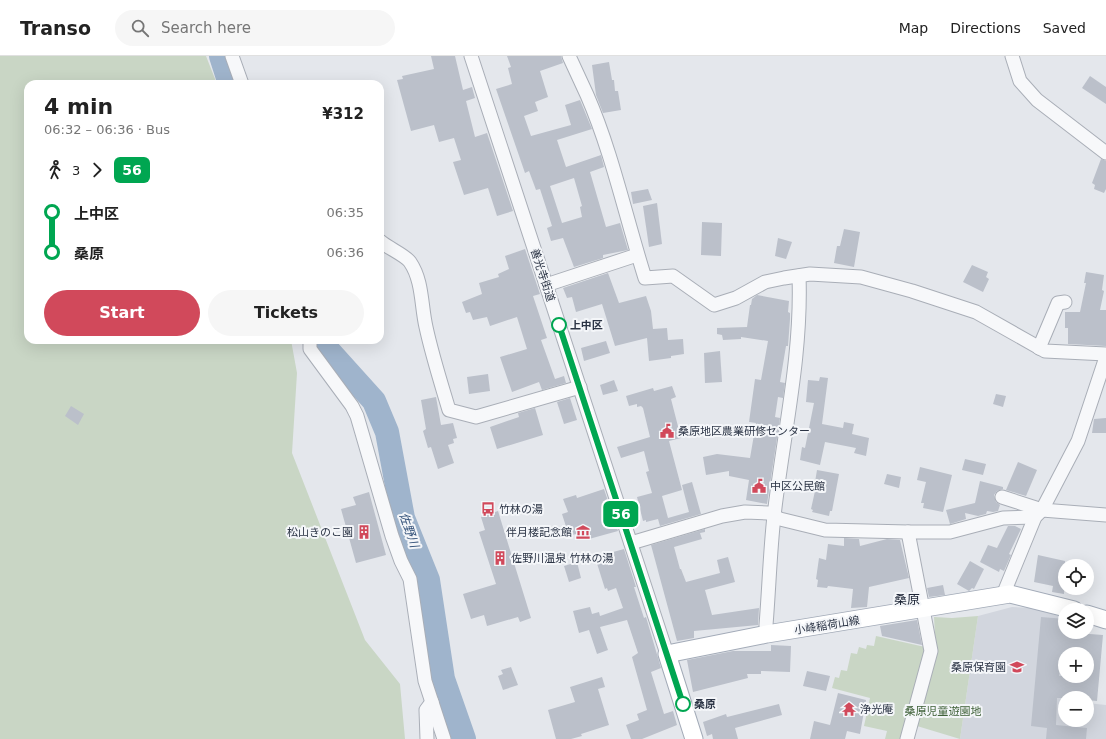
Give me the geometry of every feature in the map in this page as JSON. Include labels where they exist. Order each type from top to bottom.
[{"type":"main road","name":"小峰稲荷山線","points":[[667,654],[767,634],[1010,594],[1058,606]]},
{"type":"main road","points":[[1094,616],[1106,620]]},
{"type":"main road","points":[[667,654],[694,739]]},
{"type":"street","points":[[232,56],[241,80]]},
{"type":"street","name":"善光寺街道","points":[[471,56],[667,654]]},
{"type":"street","points":[[569,56],[590,102],[620,193],[645,278],[673,276],[714,305],[736,298],[765,282],[810,274],[861,277],[879,281],[976,312],[1045,351],[1106,354]]},
{"type":"street","points":[[1012,56],[1020,81],[1037,100],[1106,153]]},
{"type":"street","points":[[384,244],[410,261],[416,275],[421,291],[422,310],[429,339],[449,410],[476,417],[580,387]]},
{"type":"street","points":[[546,286],[638,256]]},
{"type":"street","points":[[767,634],[766,625],[774,516],[793,372],[800,304],[799,276]]},
{"type":"street","points":[[1039,348],[1058,303],[1065,302]]},
{"type":"street","points":[[310,344],[310,349],[352,406],[357,416],[392,536],[401,561],[410,579],[425,681],[444,739]]},
{"type":"street","points":[[1003,595],[1038,513],[1078,441],[1106,358]]},
{"type":"street","points":[[1002,497],[1038,513]]},
{"type":"street","points":[[630,543],[722,516],[745,512],[768,514],[825,530],[908,532],[950,532],[1003,518],[1038,513],[1106,515]]},
{"type":"street","points":[[907,739],[931,651],[924,608],[908,532]]},
{"type":"street","points":[[427,739],[426,710],[432,702]]},
{"type":"shaded area","name":"桑原保育園","points":[[1012,607],[1032,608],[1058,616],[1058,639],[1066,639],[1066,647],[1058,647],[1058,683],[1063,683],[1062,691],[1058,691],[1058,727],[1094,727],[1094,704],[1106,705],[1106,739],[960,739],[978,616]]},
{"type":"green space","points":[[0,56],[206,56],[215,80],[24,80],[24,344],[292,344],[297,373],[292,453],[365,640],[400,684],[405,739],[0,739]]},
{"type":"green space","name":"桑原児童遊園地","points":[[978,616],[960,739],[917,726],[936,652],[934,617],[952,618]]},
{"type":"green space","points":[[876,636],[925,647],[926,650],[903,739],[885,739],[887,731],[864,726],[870,698],[832,688],[835,677],[839,678],[841,670],[847,671],[851,653],[857,654],[859,647],[866,649],[867,645],[874,646]]},
{"type":"building","points":[[431,56],[455,56],[463,90],[472,87],[475,98],[466,101],[475,137],[487,133],[513,211],[497,216],[488,188],[464,195],[453,162],[461,160],[454,138],[439,142],[434,125],[411,131],[397,80],[403,79],[402,76],[434,69]]},
{"type":"building","points":[[507,56],[561,56],[563,63],[540,71],[548,97],[535,102],[538,111],[524,116],[531,136],[571,125],[565,105],[580,100],[592,129],[557,140],[566,167],[601,155],[604,167],[590,172],[606,227],[620,223],[628,250],[603,255],[603,258],[574,267],[563,238],[551,241],[547,228],[552,226],[540,189],[536,190],[529,171],[525,173],[496,89],[512,84],[508,68],[511,67]],"holes":[[[574,178],[582,206],[580,207],[582,217],[562,223],[550,186]]]},
{"type":"building","points":[[609,62],[612,80],[614,80],[615,91],[618,91],[621,110],[603,113],[596,95],[592,65]]},
{"type":"building","points":[[1090,76],[1106,87],[1106,104],[1082,88]]},
{"type":"building","points":[[1101,159],[1106,161],[1106,189],[1104,193],[1094,189],[1095,185],[1092,183]]},
{"type":"building","points":[[648,189],[652,200],[633,204],[631,192]]},
{"type":"building","points":[[657,203],[662,244],[649,247],[643,206]]},
{"type":"building","points":[[702,222],[722,223],[721,256],[701,255]]},
{"type":"building","points":[[844,229],[860,232],[854,267],[834,263],[837,246],[840,246]]},
{"type":"building","points":[[778,238],[792,242],[786,259],[775,256]]},
{"type":"building","points":[[525,249],[540,294],[533,296],[547,338],[541,340],[555,379],[564,376],[566,383],[542,390],[539,382],[512,392],[500,357],[527,349],[517,317],[490,326],[487,317],[473,320],[470,312],[466,313],[462,302],[482,294],[479,283],[499,277],[498,274],[509,269],[505,256]]},
{"type":"building","points":[[972,265],[988,272],[986,277],[989,279],[983,292],[963,282]]},
{"type":"building","points":[[1086,272],[1104,275],[1102,290],[1104,291],[1100,310],[1106,310],[1106,346],[1068,344],[1068,328],[1065,328],[1065,312],[1080,312],[1086,283],[1084,283]]},
{"type":"building","points":[[608,273],[619,303],[646,296],[651,311],[653,329],[667,328],[668,340],[683,339],[684,354],[671,356],[671,358],[649,361],[647,338],[615,346],[602,304],[576,312],[572,297],[567,298],[563,288]]},
{"type":"building","points":[[757,295],[789,301],[788,312],[790,313],[788,346],[786,346],[780,382],[785,383],[783,398],[778,397],[775,417],[780,418],[767,504],[746,500],[749,480],[729,476],[729,471],[706,475],[703,457],[717,454],[750,458],[756,423],[749,422],[755,379],[761,380],[768,341],[741,337],[741,339],[723,340],[722,335],[717,334],[717,328],[747,327],[750,305],[752,299]]},
{"type":"building","points":[[606,341],[610,353],[584,361],[581,348]]},
{"type":"building","points":[[720,351],[722,382],[705,383],[704,353]]},
{"type":"building","points":[[488,374],[490,391],[469,394],[467,377]]},
{"type":"building","points":[[820,377],[828,378],[822,424],[843,428],[844,422],[854,424],[852,434],[869,438],[866,456],[854,453],[856,448],[825,442],[820,465],[800,460],[802,447],[805,448],[814,403],[806,402],[808,380],[819,381]]},
{"type":"building","points":[[614,380],[618,391],[603,395],[600,385]]},
{"type":"building","points":[[672,386],[676,397],[671,399],[681,438],[669,441],[682,490],[662,496],[668,518],[689,512],[682,485],[692,482],[701,514],[660,526],[658,519],[646,522],[646,520],[643,521],[637,497],[652,493],[646,472],[649,471],[644,451],[621,458],[617,447],[650,437],[643,408],[641,406],[637,407],[637,404],[629,406],[626,396],[653,388],[654,391]]},
{"type":"building","points":[[996,394],[1006,396],[1003,407],[993,404]]},
{"type":"building","points":[[436,397],[441,425],[453,423],[457,438],[453,439],[454,443],[448,445],[454,463],[438,469],[431,447],[428,448],[423,431],[426,429],[421,400]]},
{"type":"building","points":[[570,398],[577,420],[564,424],[557,402]]},
{"type":"building","points":[[71,406],[84,414],[78,425],[65,416]]},
{"type":"building","points":[[535,408],[543,435],[497,449],[490,427],[519,417],[518,413]]},
{"type":"building","points":[[1106,418],[1106,433],[1092,433],[1094,419]]},
{"type":"building","points":[[965,459],[986,464],[983,475],[962,470]]},
{"type":"building","points":[[1018,462],[1037,470],[1026,496],[1006,490]]},
{"type":"building","points":[[920,467],[952,475],[943,512],[923,508],[924,503],[921,503],[926,482],[917,480]]},
{"type":"building","points":[[817,470],[839,474],[832,511],[830,511],[829,516],[812,512],[813,510],[811,509],[817,482],[815,482]]},
{"type":"building","points":[[887,474],[901,477],[899,488],[884,484]]},
{"type":"building","points":[[980,481],[1003,487],[1003,489],[997,491],[994,495],[996,502],[1000,505],[998,511],[987,511],[986,514],[978,516],[965,513],[966,519],[950,524],[946,510],[975,503]]},
{"type":"building","points":[[604,489],[618,531],[589,539],[586,531],[569,536],[562,514],[568,512],[563,499],[576,495],[577,498]]},
{"type":"building","name":"松山きのこ園","points":[[369,492],[386,555],[356,563],[341,509],[356,505],[353,497]]},
{"type":"building","name":"佐野川温泉 竹林の湯","points":[[498,511],[531,618],[520,622],[518,617],[487,626],[484,615],[471,619],[463,594],[496,584],[479,532],[485,530],[481,517]]},
{"type":"building","points":[[1008,526],[1015,526],[1021,529],[1009,554],[1011,555],[1004,571],[1000,569],[999,572],[980,562],[988,545],[997,548]]},
{"type":"building","points":[[705,529],[705,532],[700,533],[702,539],[674,547],[680,569],[686,582],[720,573],[717,560],[728,557],[735,582],[705,590],[712,615],[759,608],[758,625],[694,631],[694,638],[677,641],[651,545]]},
{"type":"building","points":[[844,538],[859,539],[860,546],[887,539],[900,540],[909,578],[869,587],[867,607],[851,608],[853,589],[828,586],[827,588],[817,587],[818,580],[816,579],[819,558],[826,560],[828,544],[844,546]]},
{"type":"building","points":[[624,549],[636,587],[634,587],[644,618],[646,617],[661,668],[651,672],[664,714],[673,711],[677,725],[642,739],[631,739],[626,725],[639,720],[637,714],[647,710],[632,657],[638,653],[627,620],[600,627],[608,650],[597,654],[589,630],[579,633],[573,611],[590,607],[592,614],[599,612],[600,616],[623,608],[616,588],[608,591],[607,588],[605,589],[595,557]]},
{"type":"building","points":[[1038,555],[1058,559],[1058,593],[1052,592],[1053,586],[1034,582]]},
{"type":"building","points":[[970,561],[984,569],[974,589],[972,588],[969,591],[957,584]]},
{"type":"building","points":[[577,562],[581,578],[569,582],[564,566]]},
{"type":"building","points":[[943,585],[945,595],[929,597],[927,588]]},
{"type":"building","points":[[1041,617],[1058,618],[1058,639],[1094,639],[1094,634],[1103,635],[1097,701],[1094,701],[1094,691],[1058,691],[1056,725],[1058,725],[1058,727],[1087,728],[1086,739],[1046,739],[1047,728],[1031,726]]},
{"type":"building","points":[[917,620],[922,645],[882,636],[880,626]]},
{"type":"building","points":[[771,645],[791,646],[790,672],[761,671],[761,674],[747,674],[748,678],[693,692],[687,660],[733,651],[771,651]]},
{"type":"building","points":[[511,667],[518,685],[503,690],[498,676],[503,674],[501,670]]},
{"type":"building","points":[[807,671],[830,676],[826,691],[803,686]]},
{"type":"building","points":[[602,677],[605,687],[598,689],[609,725],[581,734],[582,736],[571,739],[556,739],[548,710],[575,702],[570,687]]},
{"type":"building","name":"浄光庵","points":[[838,693],[866,700],[860,734],[847,731],[845,739],[810,739],[814,721],[830,725]]},
{"type":"building","points":[[779,704],[782,715],[735,728],[738,739],[713,739],[712,734],[707,736],[703,722],[726,714],[727,717]]},
{"type":"waterway","name":"佐野川","points":[[221,56],[229,80]]},
{"type":"waterway","name":"佐野川","points":[[323,344],[374,401],[387,432],[403,518],[428,580],[443,679],[464,739]]},
{"type":"bus line","name":"56","points":[[559,325],[683,704]]},
{"type":"place","name":"上中区","points":[[559,325]]},
{"type":"place","name":"桑原地区農業研修センター","points":[[667,431]]},
{"type":"place","name":"中区公民館","points":[[759,486]]},
{"type":"place","name":"竹林の湯","points":[[488,509]]},
{"type":"place","name":"松山きのこ園","points":[[364,532]]},
{"type":"place","name":"伴月楼記念館","points":[[583,532]]},
{"type":"place","name":"佐野川温泉 竹林の湯","points":[[500,558]]},
{"type":"place","name":"桑原保育園","points":[[1017,667]]},
{"type":"place","name":"桑原","points":[[683,704]]},
{"type":"place","name":"浄光庵","points":[[849,709]]},
{"type":"district","name":"桑原","points":[[907,599]]}]
